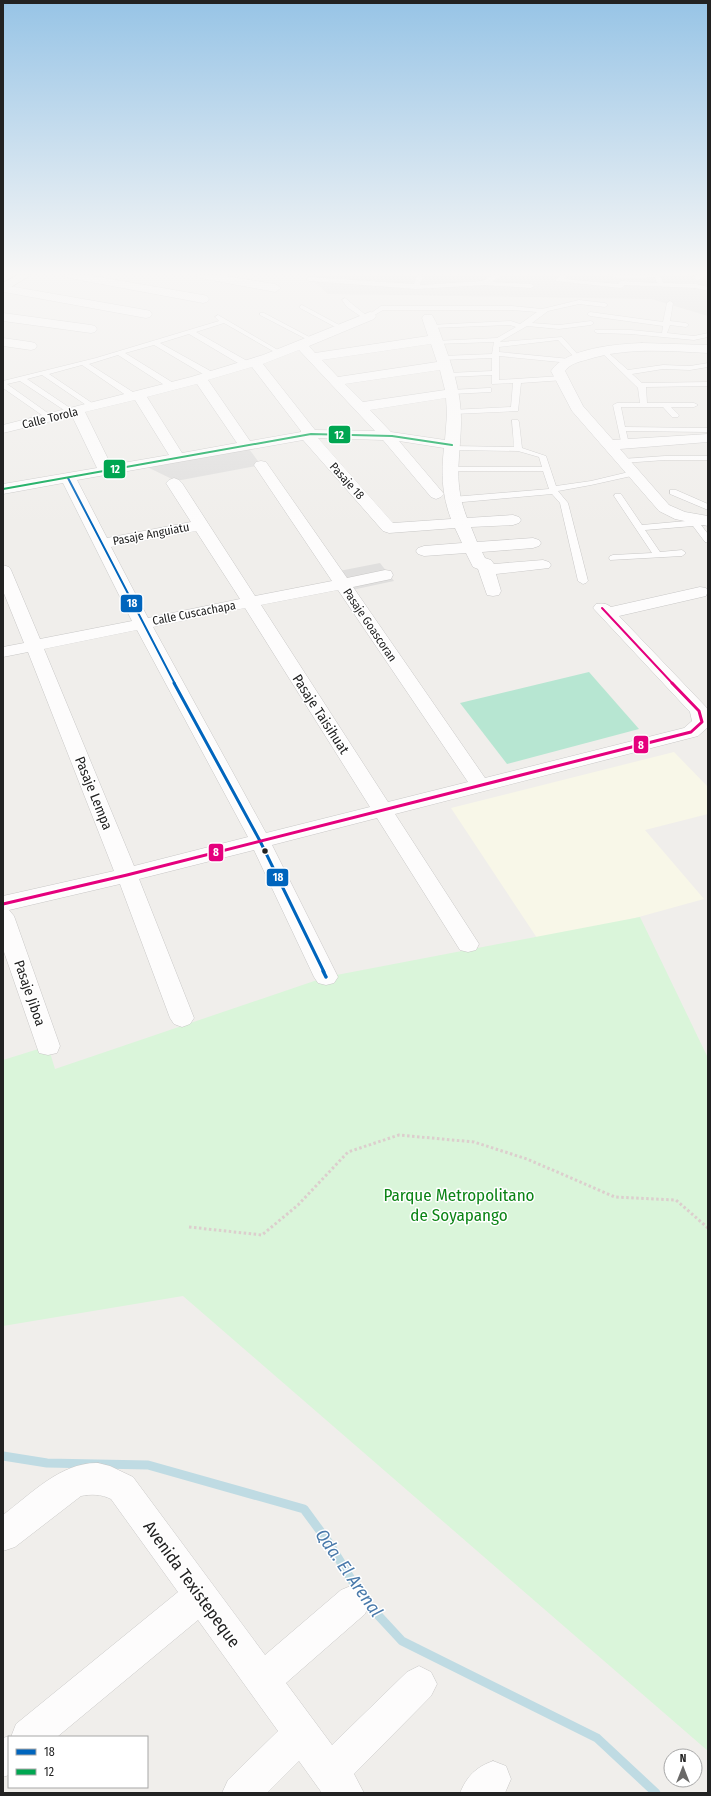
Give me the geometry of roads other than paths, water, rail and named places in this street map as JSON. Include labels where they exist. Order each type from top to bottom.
[{"type":"street","name":"Calle Torola","points":[[4,428],[74,412],[206,377],[263,359]]},
{"type":"street","points":[[315,359],[386,435],[436,494]]},
{"type":"street","points":[[442,359],[452,392],[454,412],[450,485],[452,500],[479,564],[485,563],[493,591]]},
{"type":"street","points":[[574,359],[561,366],[558,371],[577,408],[664,508],[681,516],[704,522]]},
{"type":"street","name":"Pasaje 18","points":[[250,363],[308,434],[389,528],[462,524]]},
{"type":"street","points":[[335,381],[445,366]]},
{"type":"street","points":[[206,377],[246,445]]},
{"type":"street","points":[[359,407],[452,392]]},
{"type":"street","points":[[136,395],[177,458]]},
{"type":"street","points":[[74,412],[106,471]]},
{"type":"street","points":[[3,489],[308,434],[386,435],[452,446]]},
{"type":"street","points":[[609,445],[708,438]]},
{"type":"street","name":"Pasaje Goascoran","points":[[261,465],[480,786]]},
{"type":"street","points":[[68,478],[142,623],[260,841],[326,977]]},
{"type":"street","name":"Pasaje Taisihuat","points":[[174,483],[468,944]]},
{"type":"street","points":[[462,524],[513,520]]},
{"type":"street","name":"Pasaje Anguiatu","points":[[102,544],[201,525]]},
{"type":"street","points":[[424,551],[532,543]]},
{"type":"street","points":[[487,570],[543,565]]},
{"type":"street","name":"Pasaje Lempa","points":[[3,570],[127,875],[182,1018]]},
{"type":"street","name":"Calle Cuscachapa","points":[[3,652],[385,574]]},
{"type":"street","points":[[700,592],[605,611],[708,716]]},
{"type":"street","points":[[3,904],[127,875],[691,732],[702,722],[699,711],[686,695]]},
{"type":"street","name":"Pasaje Jiboa","points":[[3,916],[48,1046]]},
{"type":"street","name":"Avenida Texistepeque","points":[[3,1535],[73,1482],[87,1479],[99,1479],[111,1482],[122,1488],[337,1783]]},
{"type":"street","points":[[30,1736],[201,1596]]},
{"type":"street","points":[[262,1681],[353,1602]]},
{"type":"street","points":[[337,1783],[419,1684]]},
{"type":"street","points":[[241,1793],[301,1733]]},
{"type":"lane","points":[[3,384],[98,359]]},
{"type":"lane","points":[[129,359],[172,386]]},
{"type":"lane","points":[[179,359],[206,377]]},
{"type":"lane","points":[[242,359],[250,363]]},
{"type":"lane","points":[[445,366],[478,359]]},
{"type":"lane","points":[[496,359],[495,382],[561,378]]},
{"type":"lane","points":[[615,359],[626,373],[642,387],[644,405]]},
{"type":"lane","points":[[82,363],[136,395]]},
{"type":"lane","points":[[626,373],[663,367],[690,368],[708,365]]},
{"type":"lane","points":[[445,366],[495,373]]},
{"type":"lane","points":[[43,373],[92,407]]},
{"type":"lane","points":[[21,378],[74,412]]},
{"type":"lane","points":[[454,412],[515,409],[517,381]]},
{"type":"lane","points":[[3,384],[49,418]]},
{"type":"lane","points":[[639,385],[708,384]]},
{"type":"lane","points":[[452,392],[488,390]]},
{"type":"lane","points":[[665,405],[675,415]]},
{"type":"lane","points":[[625,444],[617,406],[694,405]]},
{"type":"lane","points":[[515,422],[518,448]]},
{"type":"lane","points":[[622,429],[708,430]]},
{"type":"lane","points":[[452,446],[518,448],[542,456],[553,490],[564,502],[582,581]]},
{"type":"lane","points":[[623,461],[665,458],[708,458]]},
{"type":"lane","points":[[451,469],[546,469]]},
{"type":"lane","points":[[452,500],[553,490],[592,483],[633,473]]},
{"type":"lane","points":[[673,492],[708,507]]},
{"type":"lane","points":[[618,496],[658,555]]},
{"type":"lane","points":[[640,528],[704,522],[708,540]]},
{"type":"lane","points":[[613,558],[682,553]]},
{"type":"waterway","name":"Qda. El Arenal","points":[[3,1456],[47,1463],[148,1465],[304,1509],[329,1543],[359,1592]]},
{"type":"waterway","name":"Qda. El Arenal","points":[[364,1600],[402,1641],[597,1738],[656,1793]]},
{"type":"park label","name":"Parque Metropolitano de Soyapango","points":[[459,1205]]}]
